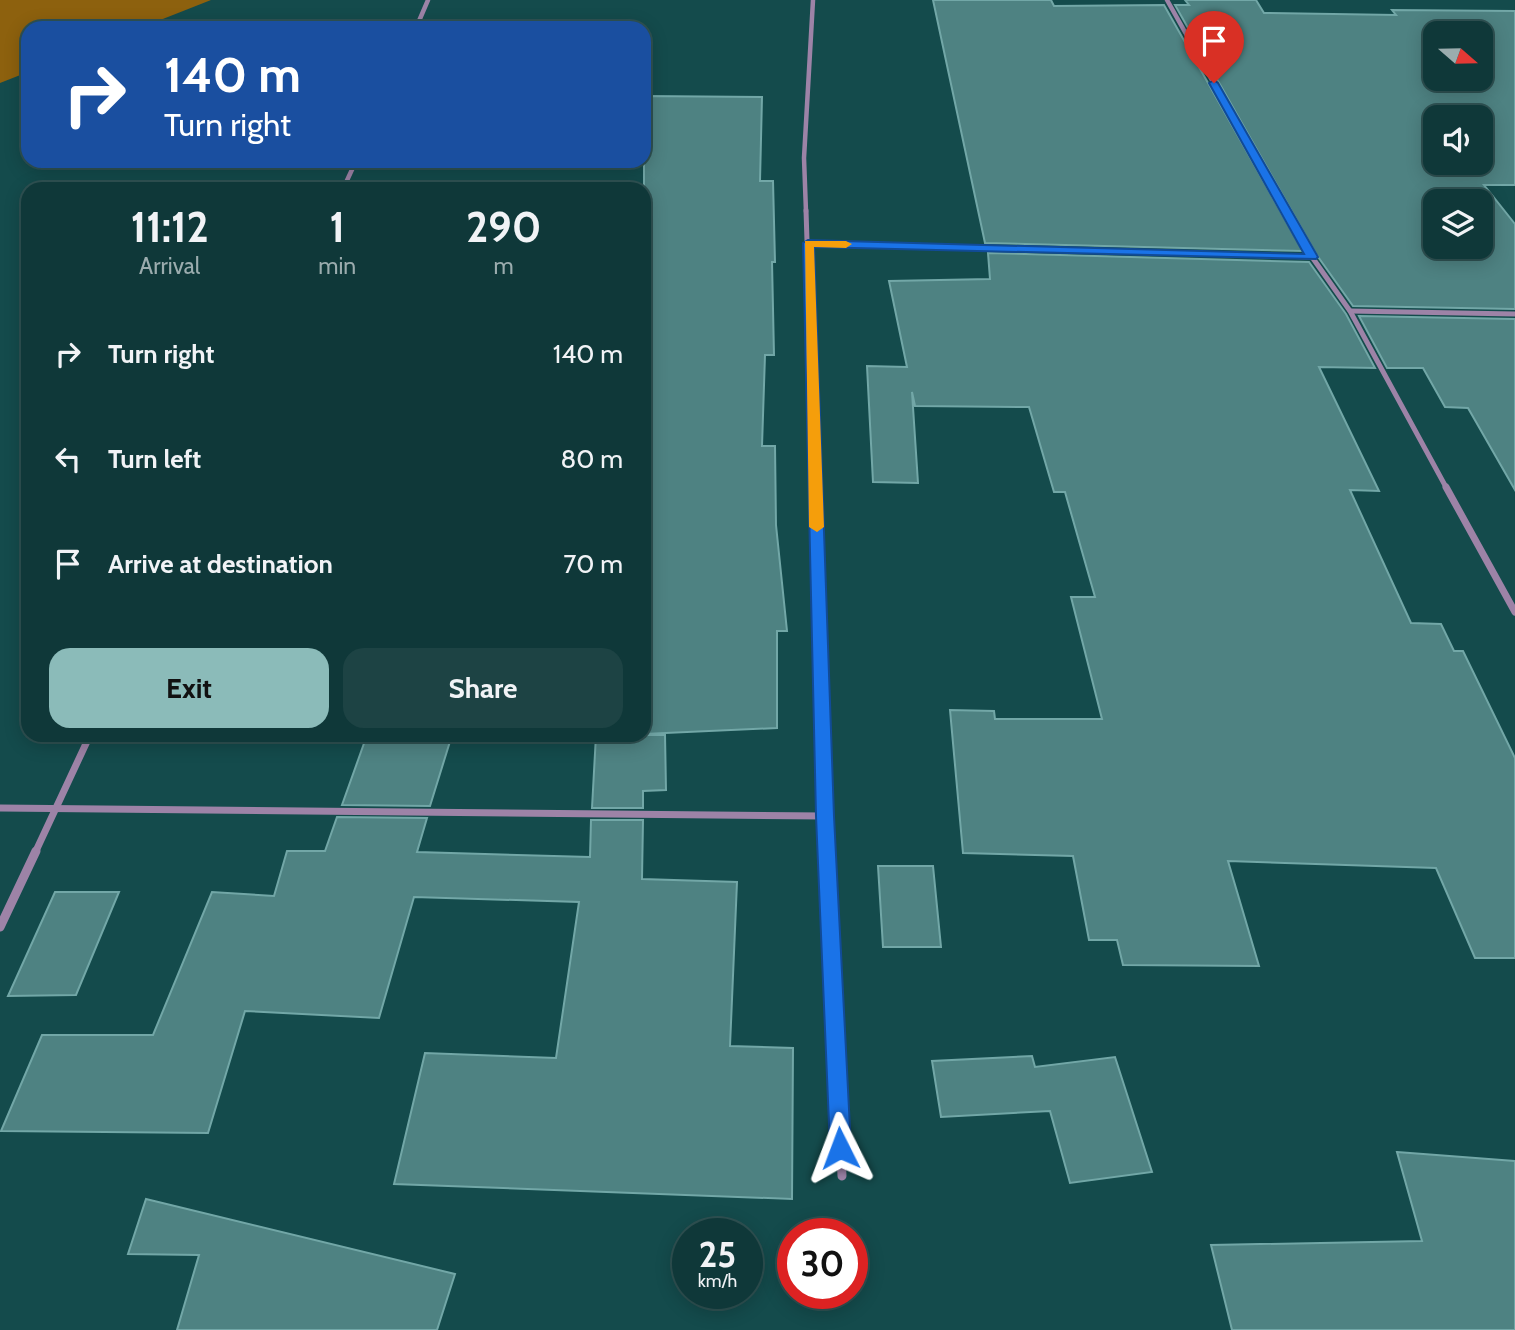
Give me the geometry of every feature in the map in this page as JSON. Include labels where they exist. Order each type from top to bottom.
[{"type":"street","points":[[419,21],[428,0]]},
{"type":"street","points":[[813,0],[804,158],[825,816],[842,1176]]},
{"type":"street","points":[[1167,0],[1312,257],[1350,311],[1515,612]]},
{"type":"street","points":[[808,243],[1312,257]]},
{"type":"street","points":[[1350,311],[1515,314]]},
{"type":"street","points":[[0,927],[87,742]]},
{"type":"street","points":[[0,808],[825,816]]},
{"type":"shaded area","points":[[0,0],[211,0],[158,21],[21,21],[21,75],[0,83]]},
{"type":"building","points":[[933,0],[1051,0],[1054,6],[1164,5],[1303,251],[985,243]]},
{"type":"building","points":[[1185,0],[1256,0],[1264,13],[1396,15],[1392,10],[1515,11],[1515,185],[1484,185],[1487,189],[1423,189],[1423,259],[1493,259],[1493,196],[1515,224],[1515,309],[1353,306],[1316,254],[1175,5],[1189,5]]},
{"type":"building","points":[[651,96],[762,97],[760,181],[773,181],[775,262],[772,262],[774,355],[765,355],[762,446],[775,446],[776,525],[787,631],[777,631],[777,728],[651,734],[651,182],[644,182],[644,168],[651,168]]},
{"type":"building","points":[[988,253],[1309,262],[1346,314],[1375,368],[1319,367],[1379,491],[1350,490],[1411,623],[1441,624],[1454,651],[1463,651],[1515,758],[1515,958],[1475,958],[1436,868],[1228,861],[1259,966],[1123,965],[1117,940],[1089,940],[1073,856],[963,853],[950,710],[994,711],[995,719],[1102,719],[1071,597],[1095,597],[1065,492],[1054,492],[1029,407],[915,406],[912,392],[918,483],[873,482],[867,366],[907,367],[889,281],[990,279]]},
{"type":"building","points":[[1359,316],[1515,319],[1515,490],[1468,408],[1445,407],[1423,368],[1387,368]]},
{"type":"building","points":[[651,735],[665,735],[666,790],[643,791],[643,808],[592,808],[596,742],[651,742]]},
{"type":"building","points":[[364,742],[450,742],[430,806],[342,805]]},
{"type":"building","points":[[337,817],[427,818],[417,852],[590,857],[591,820],[643,820],[642,879],[737,882],[730,1046],[793,1048],[792,1199],[394,1184],[425,1053],[556,1058],[579,902],[414,897],[379,1018],[245,1011],[208,1133],[1,1131],[42,1035],[153,1035],[212,892],[274,896],[287,851],[325,851]]},
{"type":"building","points":[[878,866],[933,866],[941,947],[883,947]]},
{"type":"building","points":[[55,892],[119,892],[76,995],[8,996]]},
{"type":"building","points":[[1032,1056],[1035,1067],[1115,1057],[1152,1172],[1070,1183],[1050,1111],[941,1117],[932,1061]]},
{"type":"building","points":[[1397,1152],[1515,1161],[1515,1330],[1232,1330],[1211,1245],[1422,1241]]},
{"type":"building","points":[[146,1199],[455,1274],[437,1330],[177,1330],[199,1255],[128,1254]]},
{"type":"slow traffic","points":[[817,527],[808,243],[846,244]]},
{"type":"route","points":[[840,1148],[825,816],[808,243],[1312,257],[1214,83]]}]
